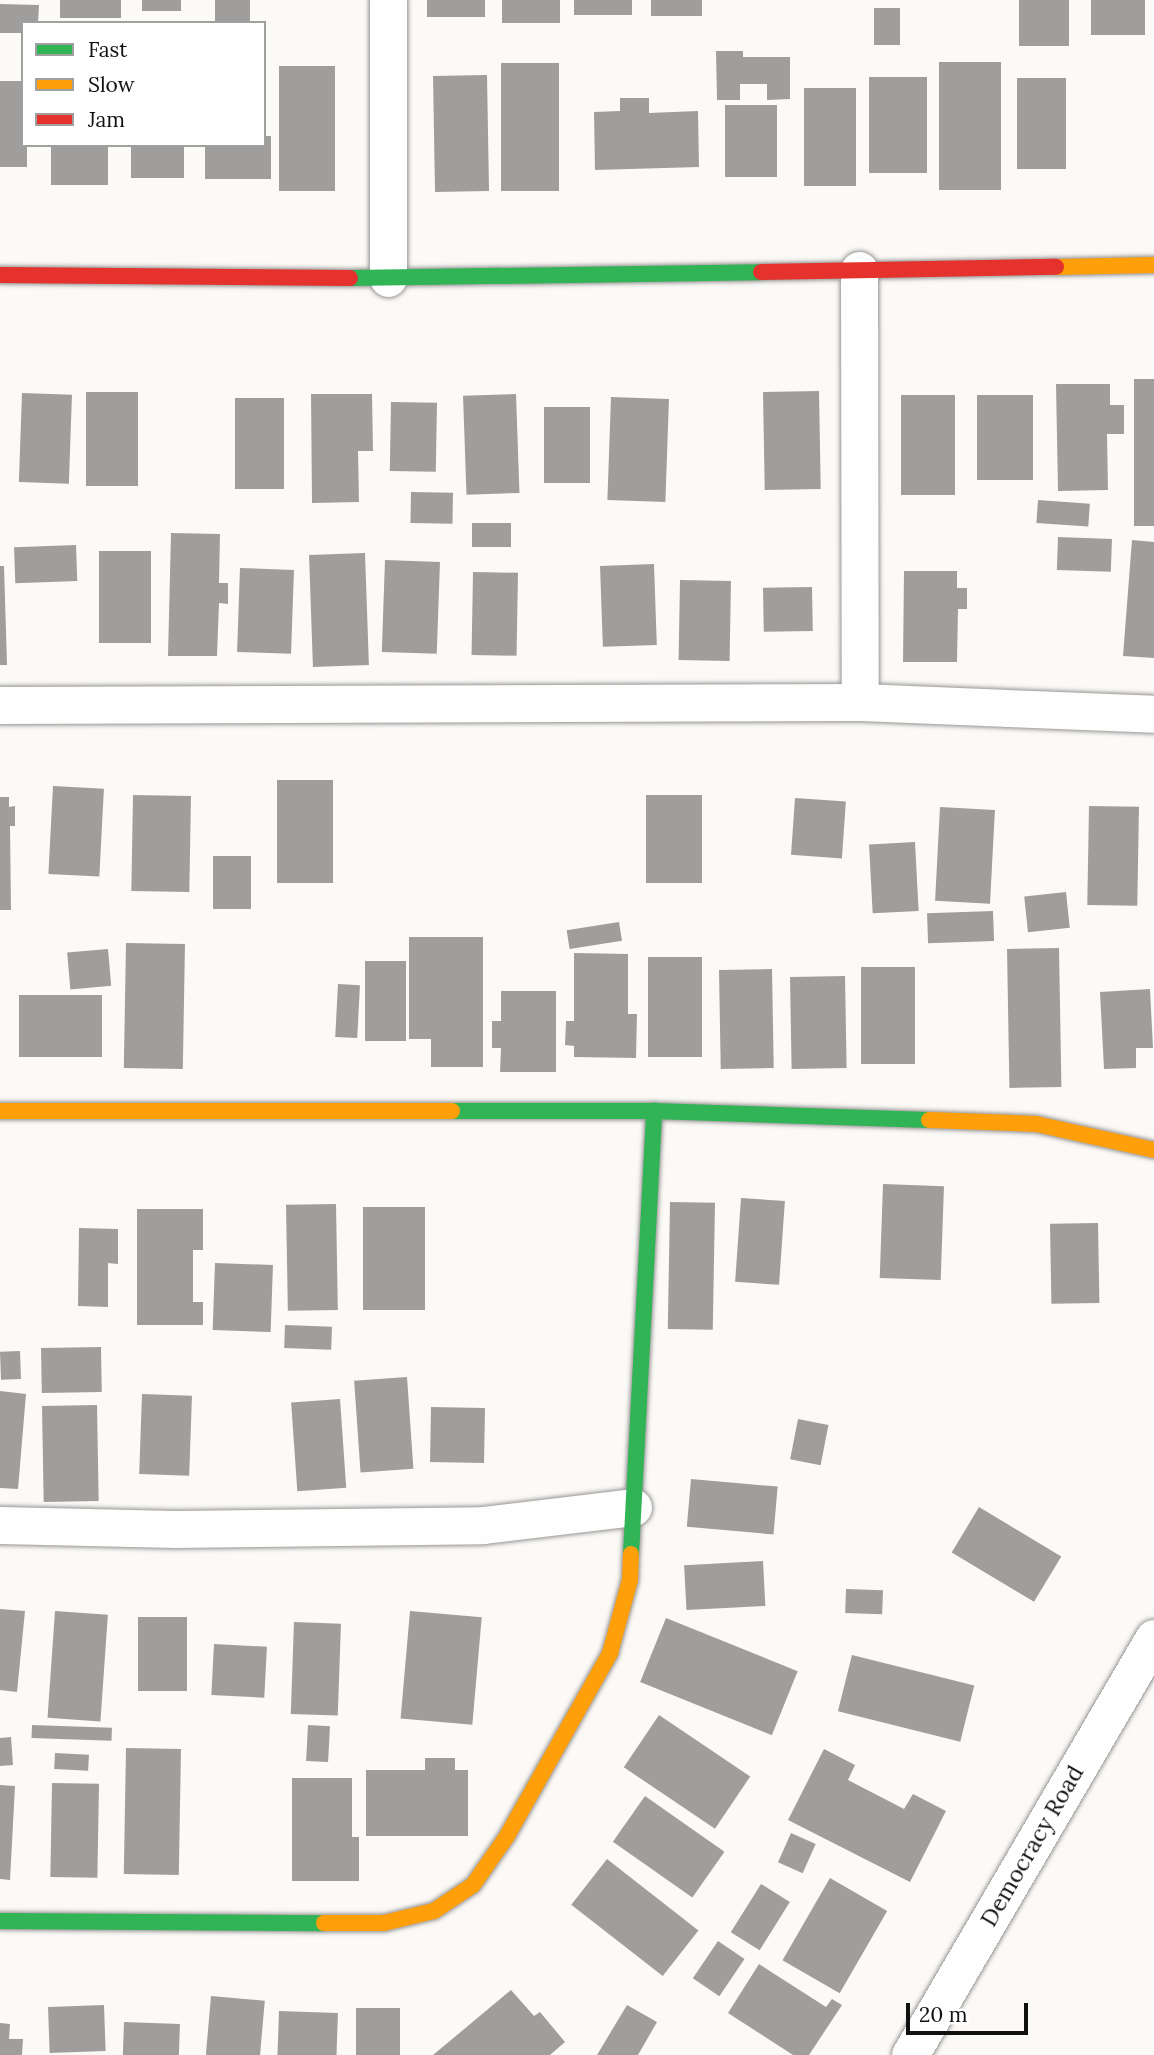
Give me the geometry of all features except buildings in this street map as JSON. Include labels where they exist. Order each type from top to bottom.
[{"type":"street","points":[[388,0],[388,278]]},
{"type":"street","points":[[0,275],[388,278],[1154,265]]},
{"type":"street","points":[[859,270],[860,702]]},
{"type":"street","points":[[0,705],[860,702],[1154,714]]},
{"type":"street","points":[[0,1111],[654,1111],[1036,1124],[1154,1150]]},
{"type":"street","points":[[0,1921],[384,1923],[434,1911],[473,1885],[508,1836],[610,1653],[630,1580],[654,1111]]},
{"type":"street","points":[[0,1525],[174,1529],[483,1525],[633,1507]]},
{"type":"street","name":"Democracy Road","points":[[910,2055],[1154,1638]]},
{"type":"traffic: fast","points":[[350,278],[761,272]]},
{"type":"traffic: fast","points":[[452,1111],[654,1111],[929,1120]]},
{"type":"traffic: fast","points":[[631,1554],[654,1111]]},
{"type":"traffic: fast","points":[[0,1921],[324,1923]]},
{"type":"traffic: slow","points":[[1056,267],[1154,265]]},
{"type":"traffic: slow","points":[[0,1111],[452,1111]]},
{"type":"traffic: slow","points":[[929,1120],[1036,1124],[1154,1150]]},
{"type":"traffic: slow","points":[[324,1923],[384,1923],[434,1911],[473,1885],[507,1836],[610,1653],[630,1580],[631,1554]]},
{"type":"traffic: jam","points":[[761,272],[1056,267]]},
{"type":"traffic: jam","points":[[0,275],[350,278]]}]
